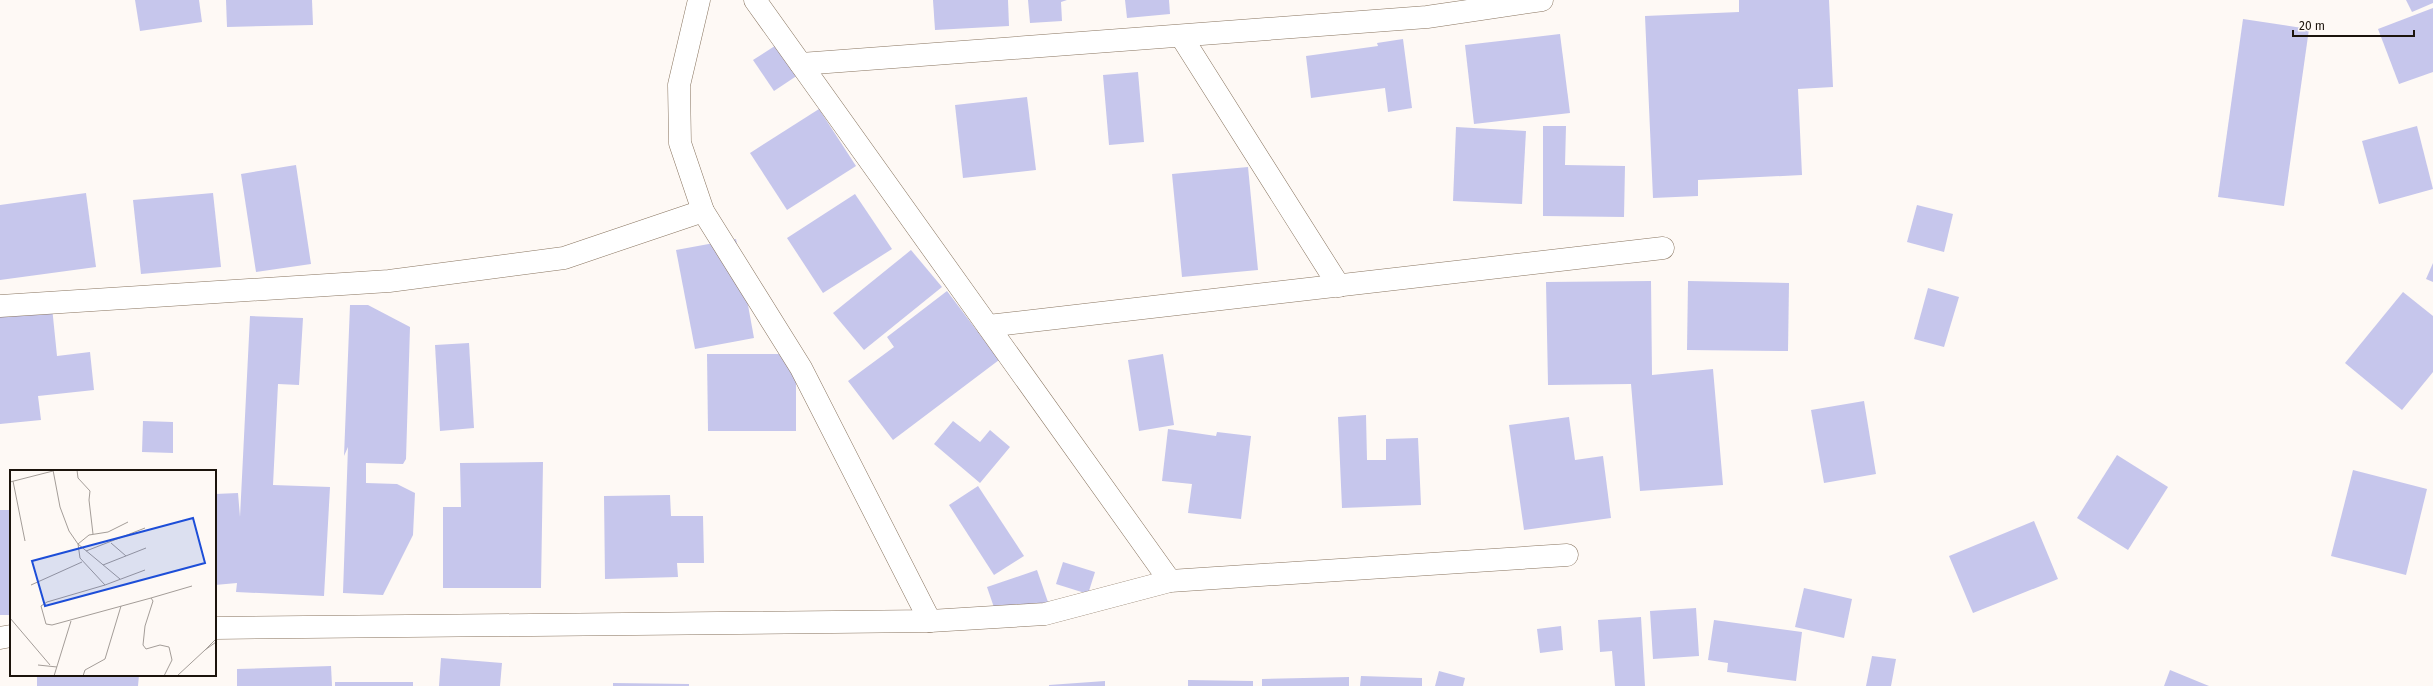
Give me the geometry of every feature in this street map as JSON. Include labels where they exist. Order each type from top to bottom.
[{"type":"street","points":[[699,0],[679,86],[680,143],[703,210],[801,368],[930,621]]},
{"type":"street","points":[[756,0],[1170,581]]},
{"type":"street","points":[[801,64],[1427,17],[1542,0]]},
{"type":"street","points":[[1181,36],[1339,286]]},
{"type":"street","points":[[0,306],[389,281],[564,258],[703,210]]},
{"type":"street","points":[[988,326],[1663,248]]},
{"type":"street","points":[[216,628],[930,621],[1045,614],[1170,581],[1567,555]]},
{"type":"street","points":[[0,638],[10,636]]},
{"type":"building","points":[[135,0],[199,0],[202,22],[140,31]]},
{"type":"building","points":[[226,0],[312,0],[313,25],[227,27]]},
{"type":"building","points":[[933,0],[1008,0],[1009,26],[935,30]]},
{"type":"building","points":[[1028,0],[1067,0],[1061,2],[1062,21],[1030,23]]},
{"type":"building","points":[[1125,0],[1169,0],[1170,14],[1127,18]]},
{"type":"building","points":[[1739,0],[1829,0],[1833,87],[1798,89],[1802,175],[1698,180],[1698,196],[1653,198],[1645,16],[1739,12]]},
{"type":"building","points":[[2406,0],[2433,0],[2433,3],[2412,12]]},
{"type":"building","points":[[2433,8],[2433,72],[2399,84],[2378,29]]},
{"type":"building","points":[[2243,19],[2309,29],[2284,206],[2218,197]]},
{"type":"building","points":[[1560,34],[1570,113],[1474,124],[1465,45]]},
{"type":"building","points":[[1403,39],[1412,108],[1388,112],[1385,88],[1311,98],[1306,56],[1378,46],[1377,43]]},
{"type":"building","points":[[781,42],[801,73],[774,91],[753,60]]},
{"type":"building","points":[[1138,72],[1144,142],[1109,145],[1103,75]]},
{"type":"building","points":[[1027,97],[1036,170],[963,178],[955,105]]},
{"type":"building","points":[[819,109],[856,166],[787,210],[750,153]]},
{"type":"building","points":[[1543,126],[1566,126],[1565,165],[1625,166],[1624,217],[1543,216]]},
{"type":"building","points":[[2417,126],[2433,189],[2379,204],[2362,141]]},
{"type":"building","points":[[1456,127],[1526,131],[1522,204],[1453,201]]},
{"type":"building","points":[[296,165],[311,264],[256,272],[241,174]]},
{"type":"building","points":[[1248,167],[1258,270],[1182,277],[1172,174]]},
{"type":"building","points":[[86,193],[96,267],[0,280],[0,205]]},
{"type":"building","points":[[213,193],[221,267],[141,274],[133,200]]},
{"type":"building","points":[[855,194],[892,249],[823,293],[787,238]]},
{"type":"building","points":[[1917,205],[1953,214],[1944,252],[1907,242]]},
{"type":"building","points":[[736,239],[754,338],[695,349],[676,250]]},
{"type":"building","points":[[911,250],[942,287],[864,350],[833,313]]},
{"type":"building","points":[[2433,263],[2433,282],[2426,279]]},
{"type":"building","points":[[1651,281],[1652,375],[1713,369],[1723,485],[1640,491],[1631,384],[1548,385],[1546,282]]},
{"type":"building","points":[[1688,281],[1789,283],[1788,351],[1687,350]]},
{"type":"building","points":[[1928,288],[1959,297],[1944,347],[1914,339]]},
{"type":"building","points":[[947,291],[999,360],[893,440],[848,381],[894,347],[887,337]]},
{"type":"building","points":[[2403,292],[2433,316],[2433,372],[2402,410],[2345,363]]},
{"type":"building","points":[[350,305],[368,305],[410,327],[406,459],[403,464],[366,463],[366,483],[397,484],[415,493],[413,535],[383,595],[343,593],[348,447],[344,456]]},
{"type":"building","points":[[52,307],[57,356],[90,352],[94,390],[38,396],[41,420],[0,424],[0,312]]},
{"type":"building","points":[[250,316],[303,318],[299,385],[278,384],[273,485],[330,487],[324,596],[236,592],[237,583],[216,585],[216,494],[238,493],[240,517]]},
{"type":"building","points":[[469,343],[474,428],[440,431],[435,345]]},
{"type":"building","points":[[707,354],[796,354],[796,431],[708,431]]},
{"type":"building","points":[[1163,354],[1174,425],[1139,431],[1128,360]]},
{"type":"building","points":[[1864,401],[1876,474],[1824,483],[1811,410]]},
{"type":"building","points":[[1366,415],[1367,460],[1386,460],[1386,439],[1418,438],[1421,505],[1342,508],[1338,417]]},
{"type":"building","points":[[1569,417],[1575,460],[1603,456],[1611,518],[1524,530],[1509,425]]},
{"type":"building","points":[[143,421],[173,422],[173,453],[142,452]]},
{"type":"building","points":[[953,421],[980,442],[990,430],[1010,447],[980,483],[934,444]]},
{"type":"building","points":[[1168,429],[1216,436],[1217,432],[1251,436],[1241,519],[1188,513],[1192,484],[1162,481]]},
{"type":"building","points":[[2117,455],[2168,487],[2128,550],[2077,518]]},
{"type":"building","points":[[543,462],[541,588],[443,588],[443,507],[461,507],[460,463]]},
{"type":"building","points":[[2353,470],[2427,489],[2406,575],[2331,556]]},
{"type":"building","points":[[978,486],[1024,556],[994,575],[949,505]]},
{"type":"building","points":[[670,495],[671,516],[703,516],[704,563],[677,563],[678,577],[605,579],[604,496]]},
{"type":"building","points":[[0,510],[10,510],[10,615],[0,615]]},
{"type":"building","points":[[2034,521],[2058,579],[1973,613],[1949,556]]},
{"type":"building","points":[[1063,562],[1095,572],[1088,594],[1056,584]]},
{"type":"building","points":[[1037,570],[1049,605],[999,622],[987,587]]},
{"type":"building","points":[[1804,588],[1852,599],[1844,638],[1795,627]]},
{"type":"building","points":[[1696,608],[1699,656],[1653,659],[1650,611]]},
{"type":"building","points":[[1641,617],[1645,686],[1615,686],[1612,651],[1600,652],[1598,620]]},
{"type":"building","points":[[1714,620],[1802,632],[1796,681],[1727,672],[1728,663],[1708,660]]},
{"type":"building","points":[[1561,626],[1563,650],[1540,653],[1537,629]]},
{"type":"building","points":[[1872,656],[1896,659],[1891,686],[1866,686]]},
{"type":"building","points":[[441,658],[502,663],[500,686],[439,686]]},
{"type":"building","points":[[331,666],[332,686],[237,686],[237,669]]},
{"type":"building","points":[[2170,670],[2209,686],[2164,686]]},
{"type":"building","points":[[1439,671],[1465,678],[1463,686],[1435,686]]},
{"type":"building","points":[[37,676],[139,676],[138,686],[37,686]]},
{"type":"building","points":[[1361,676],[1422,678],[1422,686],[1360,686]]},
{"type":"building","points":[[1349,677],[1349,686],[1262,686],[1262,679]]},
{"type":"building","points":[[1188,680],[1253,681],[1253,686],[1188,686]]},
{"type":"building","points":[[1105,681],[1105,686],[1049,686],[1049,685]]},
{"type":"building","points":[[335,682],[413,682],[413,686],[335,686]]},
{"type":"building","points":[[613,683],[689,684],[689,686],[613,686]]}]
